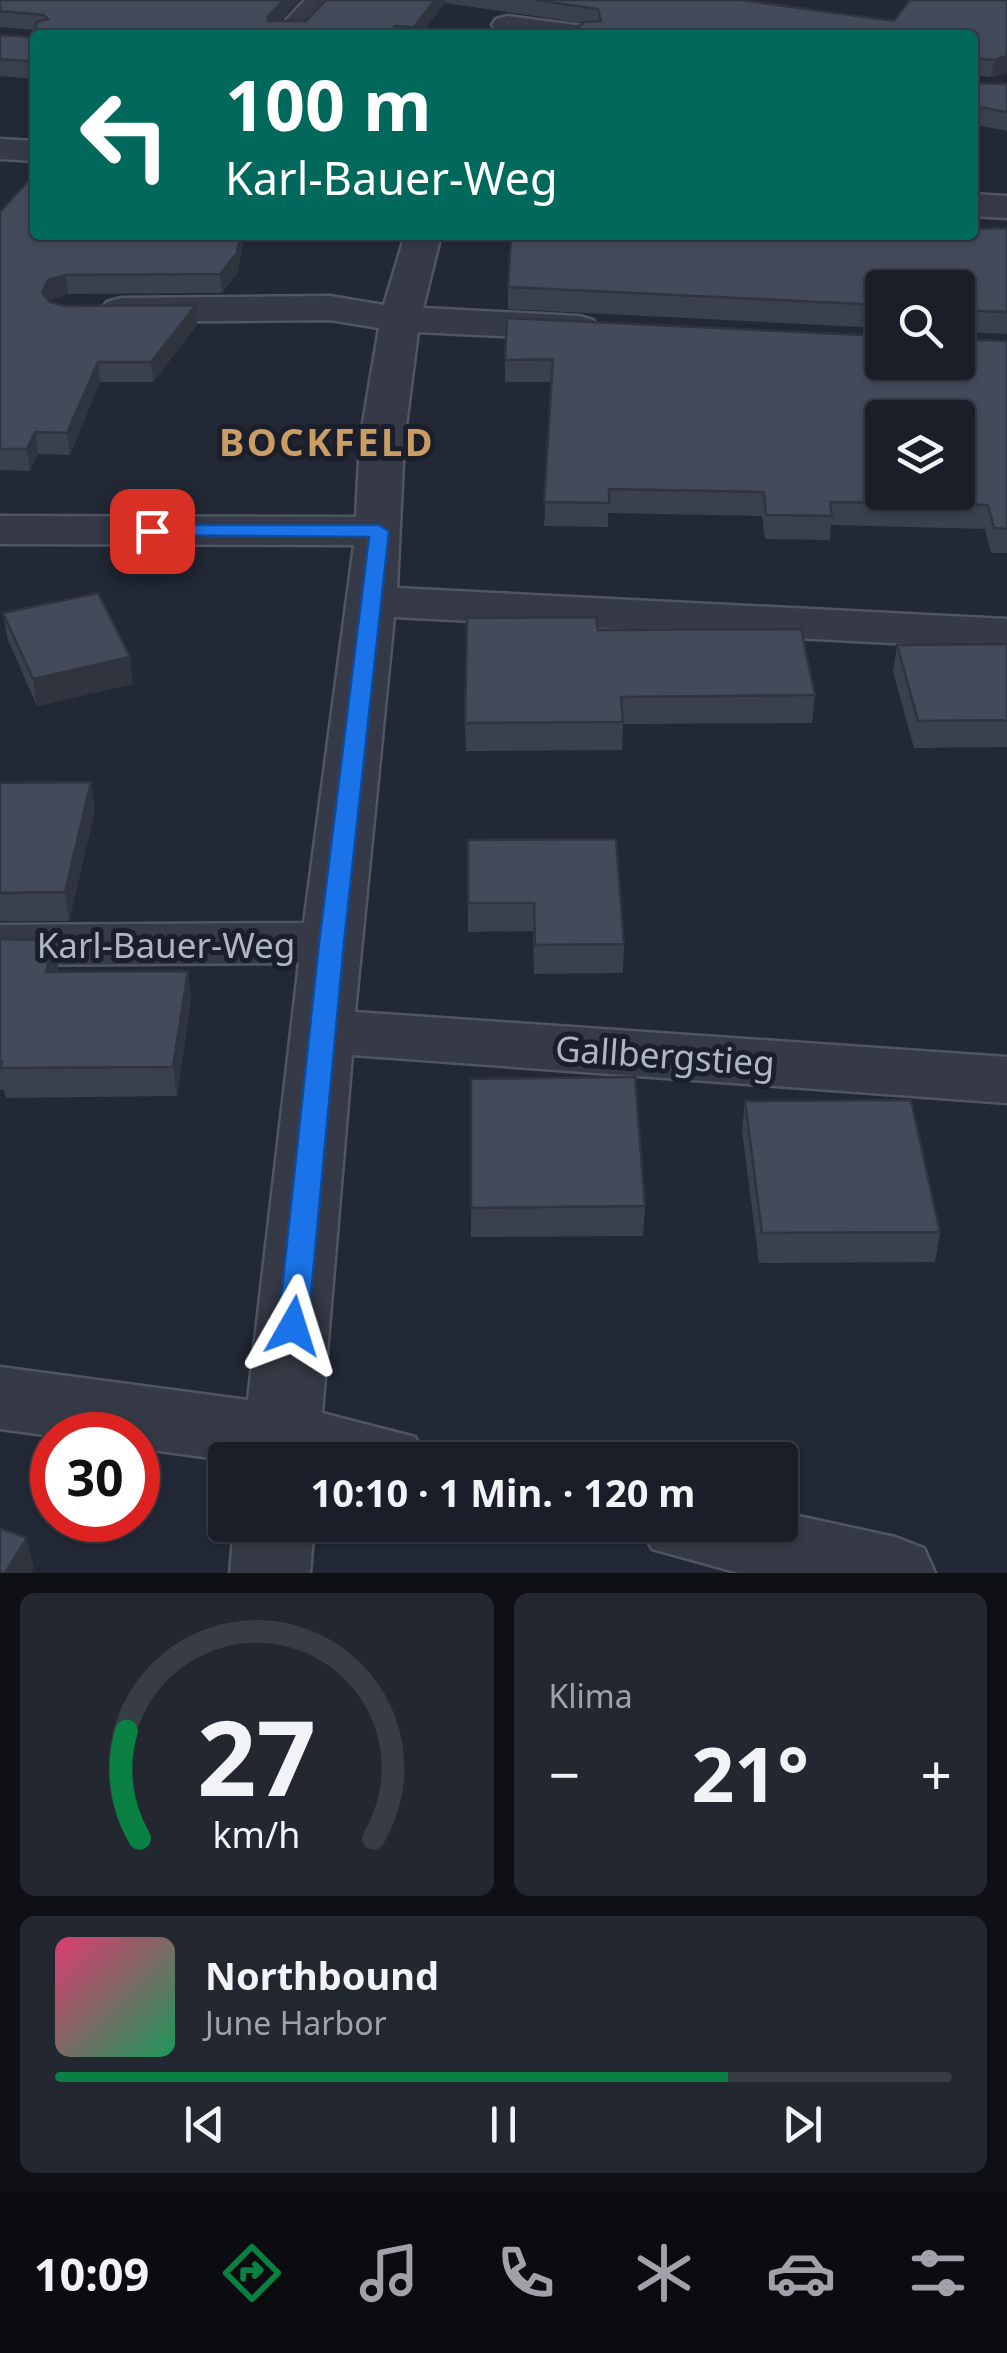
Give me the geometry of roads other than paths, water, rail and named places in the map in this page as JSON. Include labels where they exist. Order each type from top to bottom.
[{"type":"street","points":[[292,30],[320,0]]},
{"type":"street","points":[[510,20],[559,30]]},
{"type":"street","points":[[0,149],[30,151]]},
{"type":"street","points":[[978,205],[1007,207]]},
{"type":"street","points":[[282,1442],[331,943],[379,531],[382,441],[400,319],[422,240]]},
{"type":"street","points":[[87,310],[330,308],[400,319],[612,329]]},
{"type":"street","points":[[0,530],[379,531]]},
{"type":"street","points":[[370,601],[1007,634]]},
{"type":"street","name":"Karl-Bauer-Weg","points":[[0,945],[331,943]]},
{"type":"street","name":"Gallbergstieg","points":[[323,1031],[1007,1080]]},
{"type":"street","points":[[0,1398],[247,1442]]},
{"type":"street","points":[[270,1573],[273,1542]]},
{"type":"street","points":[[756,1542],[896,1573]]},
{"type":"district","name":"BOCKFELD","points":[[327,441]]}]
